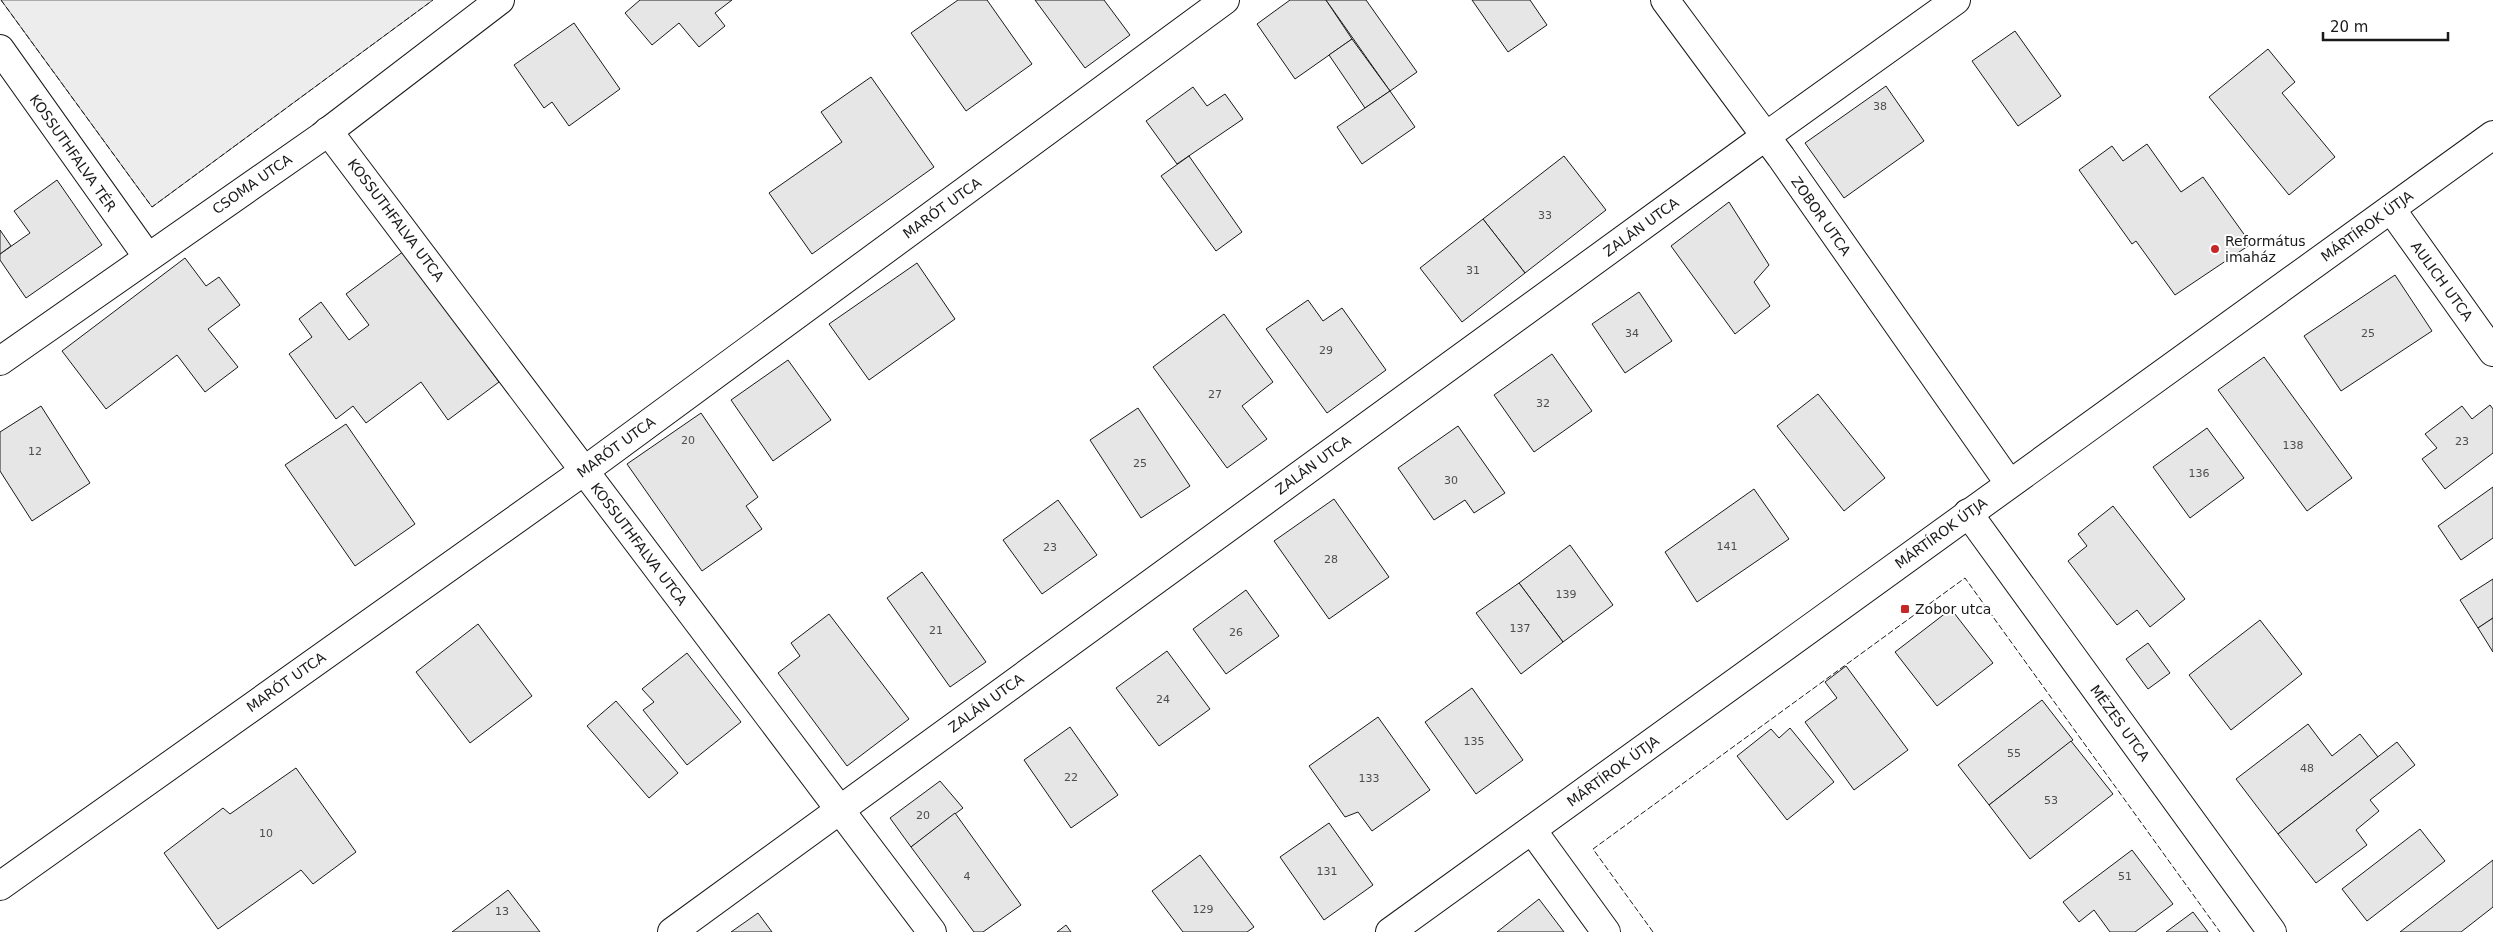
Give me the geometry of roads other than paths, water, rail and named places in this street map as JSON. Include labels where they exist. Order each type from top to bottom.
[{"type":"street","name":"CSOMA UTCA","points":[[0,361],[147,256],[328,131],[500,0]]},
{"type":"street","name":"MARÓT UTCA","points":[[0,886],[584,471],[1225,0]]},
{"type":"street","name":"ZOBOR UTCA","points":[[1665,0],[1765,136],[2009,483]]},
{"type":"street","name":"ZALÁN UTCA","points":[[672,932],[1765,136],[1956,0]]},
{"type":"street","name":"KOSSUTHFALVA TÉR","points":[[0,49],[147,256]]},
{"type":"street","name":"KOSSUTHFALVA UTCA","points":[[328,131],[932,932]]},
{"type":"street","name":"MÁRTÍROK ÚTJA","points":[[1390,932],[2493,135]]},
{"type":"street","name":"AULICH UTCA","points":[[2391,209],[2493,352]]},
{"type":"street","name":"MÉZES UTCA","points":[[1968,513],[2272,932]]},
{"type":"street","points":[[1532,830],[1606,932]]},
{"type":"place","name":"Református imaház","points":[[2215,249]]},
{"type":"place","name":"Zobor utca","points":[[1905,609]]}]
